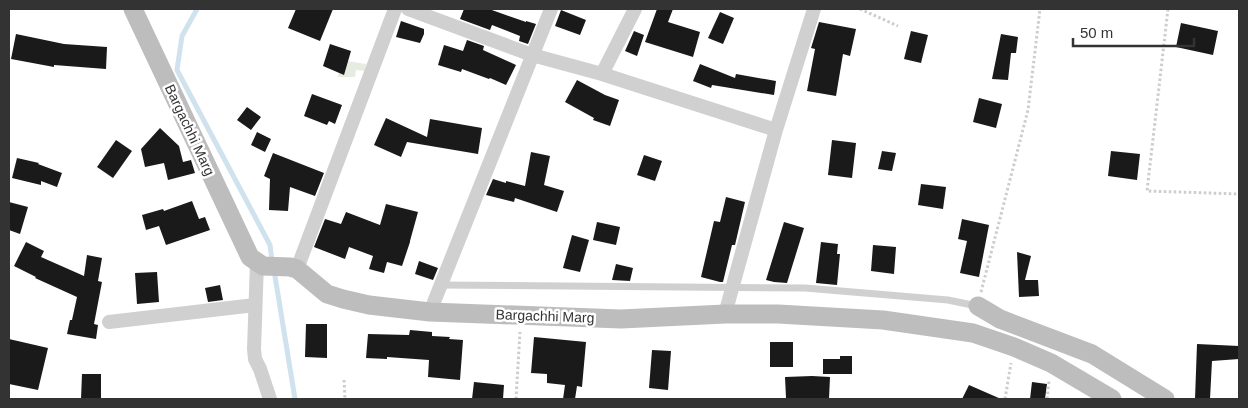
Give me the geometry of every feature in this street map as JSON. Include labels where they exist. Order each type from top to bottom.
[{"type":"street","name":"Bargachhi Marg","points":[[133,9],[250,257],[260,264]]},
{"type":"street","points":[[270,399],[255,359],[255,304],[260,264],[294,268],[395,9]]},
{"type":"street","points":[[408,9],[532,55],[602,74],[776,130]]},
{"type":"street","points":[[430,312],[550,9]]},
{"type":"street","points":[[602,74],[635,9]]},
{"type":"street","points":[[725,314],[776,130],[814,9]]},
{"type":"street","name":"Bargachhi Marg","points":[[294,268],[327,294],[369,305],[430,312],[621,318],[778,314],[883,320],[973,333],[1051,362],[1112,399]]},
{"type":"street","points":[[108,322],[255,304]]},
{"type":"street","points":[[978,306],[1000,319],[1092,354],[1165,399]]},
{"type":"lane","points":[[441,285],[806,288],[948,300],[978,306]]},
{"type":"path","points":[[860,9],[898,26]]},
{"type":"path","points":[[978,306],[1028,110],[1040,9]]},
{"type":"path","points":[[1168,9],[1147,191],[1239,194]]},
{"type":"path","points":[[516,399],[521,316]]},
{"type":"path","points":[[1005,399],[1014,347]]},
{"type":"path","points":[[344,380],[345,399]]},
{"type":"shaded area","points":[[341,60],[366,64],[365,71],[356,70],[355,77],[338,77]]},
{"type":"building","points":[[296,9],[333,9],[320,41],[288,28]]},
{"type":"building","points":[[464,9],[489,9],[536,24],[528,44],[519,41],[520,36],[492,25],[490,30],[460,19]]},
{"type":"building","points":[[657,9],[673,9],[668,22],[700,32],[693,57],[645,42]]},
{"type":"building","points":[[561,10],[586,20],[580,35],[555,26]]},
{"type":"building","points":[[720,12],[734,18],[723,44],[708,38]]},
{"type":"building","points":[[401,21],[424,29],[420,43],[396,37]]},
{"type":"building","points":[[819,22],[856,29],[850,56],[843,54],[836,96],[807,91],[815,49],[811,48]]},
{"type":"building","points":[[1181,23],[1218,31],[1213,55],[1176,47]]},
{"type":"building","points":[[634,31],[644,35],[637,56],[625,51]]},
{"type":"building","points":[[911,31],[928,35],[921,63],[904,59]]},
{"type":"building","points":[[16,34],[64,44],[107,47],[106,69],[54,65],[54,67],[11,59]]},
{"type":"building","points":[[1001,34],[1018,37],[1016,53],[1011,53],[1008,80],[992,79]]},
{"type":"building","points":[[467,40],[484,46],[483,50],[516,65],[506,85],[462,69],[461,72],[438,65],[444,45],[463,51]]},
{"type":"building","points":[[330,44],[351,51],[344,75],[323,66]]},
{"type":"building","points":[[700,64],[735,78],[736,74],[776,81],[774,95],[712,85],[711,88],[693,81]]},
{"type":"building","points":[[577,80],[605,95],[619,100],[610,126],[593,120],[594,118],[565,102]]},
{"type":"building","points":[[312,94],[342,105],[335,124],[329,121],[327,125],[304,116]]},
{"type":"building","points":[[979,98],[1002,104],[996,128],[973,122]]},
{"type":"building","points":[[247,107],[261,117],[251,130],[237,120]]},
{"type":"building","points":[[386,118],[427,137],[430,119],[482,128],[478,154],[407,142],[401,157],[374,145]]},
{"type":"building","points":[[160,128],[179,146],[183,162],[191,160],[195,173],[168,180],[164,163],[145,167],[141,149]]},
{"type":"building","points":[[257,132],[271,139],[265,152],[251,145]]},
{"type":"building","points":[[116,140],[132,151],[113,178],[97,167]]},
{"type":"building","points":[[832,140],[856,143],[852,178],[828,175]]},
{"type":"building","points":[[882,151],[896,153],[892,171],[878,169]]},
{"type":"building","points":[[1111,151],[1140,154],[1137,180],[1108,176]]},
{"type":"building","points":[[531,152],[550,156],[544,185],[564,191],[557,212],[515,198],[514,202],[486,195],[493,179],[525,186]]},
{"type":"building","points":[[273,153],[324,173],[315,196],[290,187],[288,211],[269,210],[270,179],[264,176]]},
{"type":"building","points":[[644,155],[662,161],[655,181],[637,175]]},
{"type":"building","points":[[17,158],[39,163],[62,173],[57,187],[41,181],[41,185],[12,178]]},
{"type":"building","points":[[921,184],[946,187],[943,209],[918,205]]},
{"type":"building","points":[[726,197],[745,202],[735,245],[732,245],[723,282],[720,282],[701,277],[714,221],[720,222]]},
{"type":"building","points":[[192,201],[199,219],[205,217],[210,230],[166,245],[159,226],[146,230],[142,215],[163,209],[164,211]]},
{"type":"building","points":[[9,202],[28,207],[20,234],[9,230]]},
{"type":"building","points":[[386,204],[418,212],[402,266],[387,262],[384,273],[369,269],[373,256],[349,247],[345,259],[314,247],[325,219],[341,224],[346,212],[380,225]]},
{"type":"building","points":[[962,219],[989,225],[979,277],[960,273],[967,241],[958,239]]},
{"type":"building","points":[[597,222],[620,227],[616,245],[593,240]]},
{"type":"building","points":[[784,222],[804,228],[787,283],[766,280]]},
{"type":"building","points":[[572,235],[589,240],[580,272],[563,268]]},
{"type":"building","points":[[26,242],[44,251],[41,257],[84,276],[87,255],[102,258],[98,281],[102,282],[94,324],[98,325],[96,339],[67,334],[77,297],[14,266]]},
{"type":"building","points":[[821,242],[838,244],[837,254],[840,254],[837,285],[816,283]]},
{"type":"building","points":[[873,245],[896,247],[894,274],[871,271]]},
{"type":"building","points":[[1017,252],[1031,256],[1025,280],[1038,280],[1039,296],[1019,297]]},
{"type":"building","points":[[419,261],[438,268],[433,280],[415,274]]},
{"type":"building","points":[[616,264],[633,268],[630,281],[612,280]]},
{"type":"building","points":[[157,272],[159,302],[137,304],[135,273]]},
{"type":"building","points":[[220,285],[223,300],[208,302],[205,288]]},
{"type":"building","points":[[306,324],[327,324],[327,358],[305,357]]},
{"type":"building","points":[[410,330],[432,332],[432,336],[463,340],[460,380],[428,377],[429,360],[387,357],[387,359],[366,358],[368,334],[409,335]]},
{"type":"building","points":[[534,337],[586,342],[582,387],[577,386],[575,399],[563,399],[565,385],[547,383],[547,374],[531,373]]},
{"type":"building","points":[[9,339],[48,348],[38,390],[9,384]]},
{"type":"building","points":[[770,342],[793,342],[793,367],[770,367]]},
{"type":"building","points":[[1197,344],[1239,346],[1239,359],[1212,361],[1210,399],[1195,399]]},
{"type":"building","points":[[652,350],[671,351],[668,390],[649,388]]},
{"type":"building","points":[[840,356],[852,356],[852,374],[823,374],[823,359],[840,359]]},
{"type":"building","points":[[82,374],[101,374],[101,399],[81,399]]},
{"type":"building","points":[[785,377],[830,377],[829,399],[786,398]]},
{"type":"building","points":[[474,382],[504,385],[503,399],[472,399]]},
{"type":"building","points":[[1032,382],[1047,384],[1045,399],[1030,399]]},
{"type":"building","points":[[969,385],[1001,399],[962,399]]},
{"type":"waterway","points":[[197,9],[182,36],[177,70],[270,245],[272,261]]},
{"type":"waterway","points":[[274,270],[295,399]]}]
